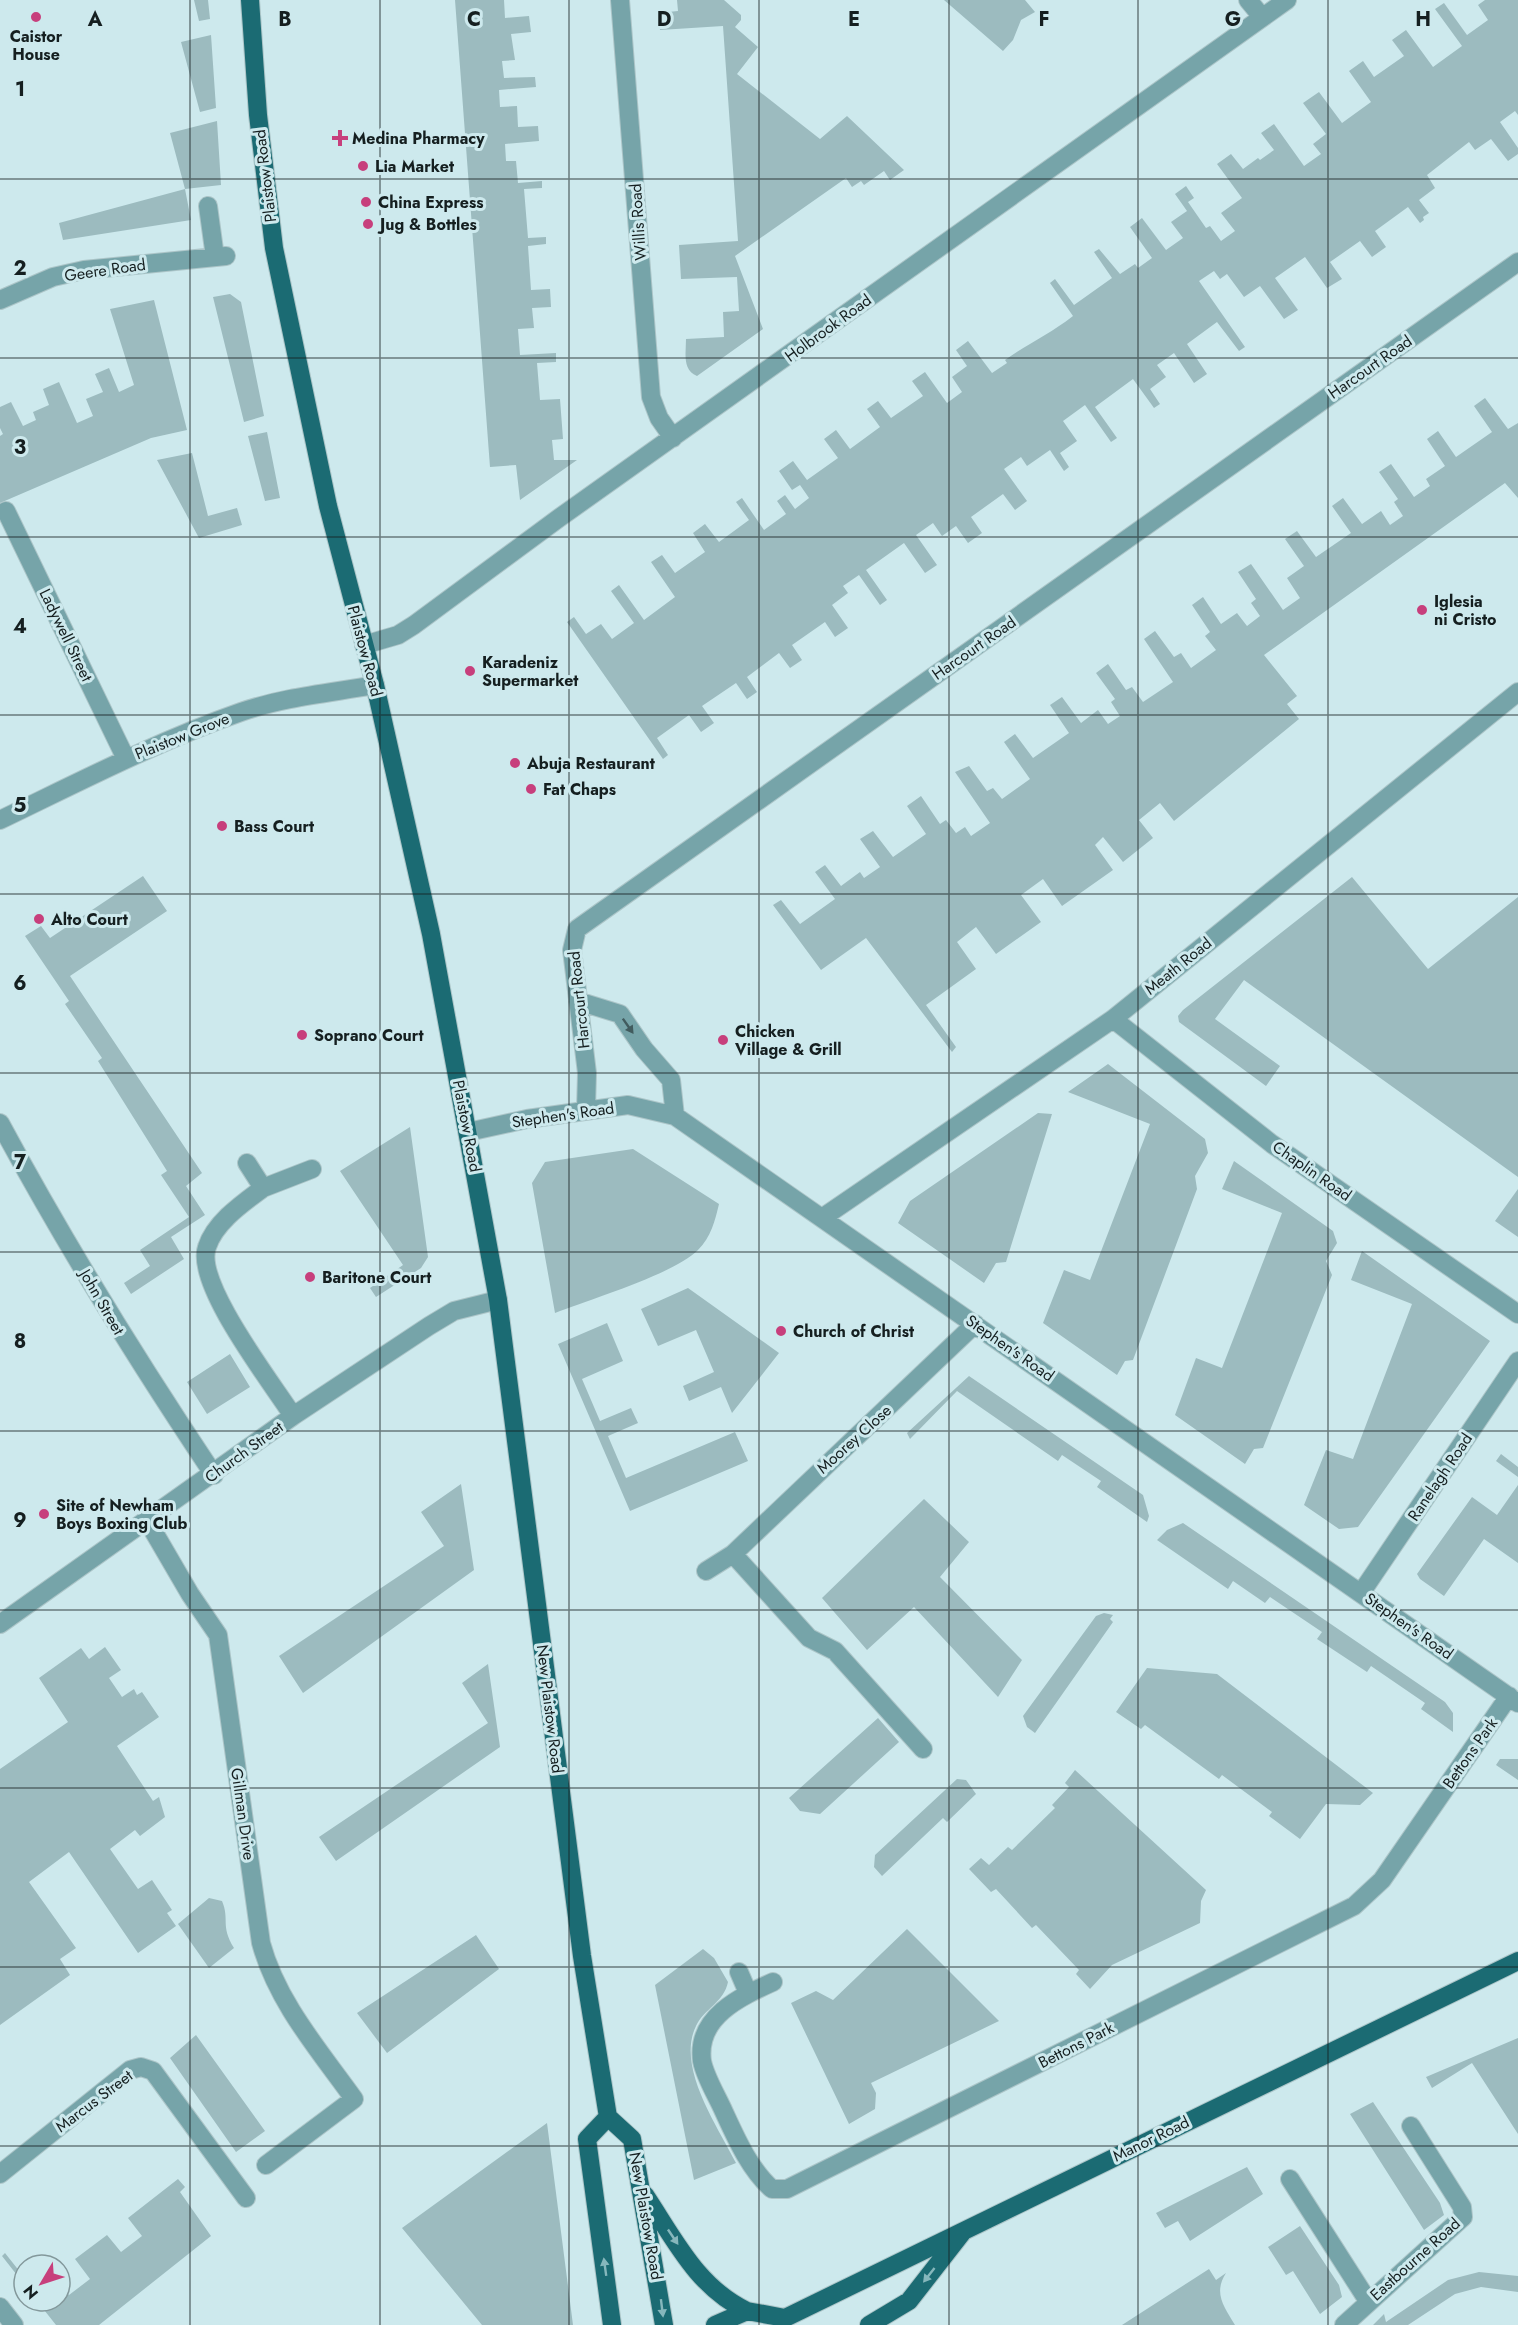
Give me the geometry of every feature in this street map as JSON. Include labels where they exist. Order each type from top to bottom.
[{"type":"main road","name":"Plaistow Road","points":[[250,0],[258,115],[274,248],[325,495],[375,685],[426,913],[498,1300]]},
{"type":"main road","name":"New Plaistow Road","points":[[498,1300],[582,1956],[608,2117],[632,2139],[664,2325]]},
{"type":"main road","name":"Manor Road","points":[[640,2188],[706,2284],[725,2301],[747,2311],[782,2321],[965,2229],[1518,1961]]},
{"type":"main road","points":[[608,2117],[587,2139],[612,2325]]},
{"type":"main road","points":[[869,2325],[909,2301],[965,2229]]},
{"type":"main road","points":[[716,2325],[747,2311]]},
{"type":"street","name":"Willis Road","points":[[620,0],[651,397],[659,418],[673,438]]},
{"type":"street","points":[[1248,0],[1262,17]]},
{"type":"street","name":"Holbrook Road","points":[[364,645],[398,634],[414,625],[1287,0]]},
{"type":"street","name":"Geere Road","points":[[0,300],[53,277],[84,270],[221,256],[208,206]]},
{"type":"street","name":"Harcourt Road","points":[[586,1109],[587,1072],[572,950],[577,929],[1518,262]]},
{"type":"street","name":"Ladywell Street","points":[[6,511],[126,759]]},
{"type":"street","name":"Plaistow Grove","points":[[0,820],[126,759],[242,711],[282,700],[375,685]]},
{"type":"street","name":"Meath Road","points":[[822,1218],[1113,1019],[1518,692]]},
{"type":"street","points":[[578,1001],[620,1014],[644,1049],[672,1080],[675,1116]]},
{"type":"street","name":"Chaplin Road","points":[[1113,1019],[1272,1144],[1518,1314]]},
{"type":"street","name":"Stephen's Road","points":[[468,1132],[586,1109],[628,1106],[675,1116],[1514,1700]]},
{"type":"street","name":"John Street","points":[[0,1123],[38,1195],[129,1348],[214,1475]]},
{"type":"street","points":[[247,1163],[264,1188]]},
{"type":"street","points":[[294,1416],[240,1337],[209,1282],[204,1267],[206,1249],[213,1233],[264,1188],[312,1169]]},
{"type":"street","name":"Church Street","points":[[0,1624],[148,1522],[294,1416],[454,1311],[498,1300]]},
{"type":"street","name":"Moorey Close","points":[[706,1571],[733,1554],[975,1324]]},
{"type":"street","name":"Ranelagh Road","points":[[1361,1593],[1518,1361]]},
{"type":"street","name":"Gillman Drive","points":[[148,1522],[190,1594],[218,1635],[261,1943],[268,1970],[279,1992],[354,2099],[266,2164]]},
{"type":"street","points":[[733,1554],[809,1638],[835,1652],[923,1749]]},
{"type":"street","name":"Bettons Park","points":[[773,1982],[748,1993],[722,2010],[710,2024],[702,2043],[702,2062],[728,2122],[759,2178],[772,2189],[787,2189],[1354,1906],[1382,1880],[1514,1700]]},
{"type":"street","points":[[739,1972],[748,1993]]},
{"type":"street","name":"Marcus Street","points":[[0,2174],[130,2070],[141,2067],[153,2072],[246,2198]]},
{"type":"street","name":"Eastbourne Road","points":[[1344,2325],[1463,2217],[1462,2207],[1411,2126]]},
{"type":"street","points":[[1290,2180],[1368,2301]]},
{"type":"street","points":[[0,2307],[14,2325]]},
{"type":"shaded area","points":[[194,0],[208,0],[210,19],[199,21]]},
{"type":"shaded area","points":[[455,0],[504,0],[505,18],[529,16],[531,32],[511,34],[515,60],[502,61],[504,78],[535,77],[536,87],[499,90],[500,107],[517,106],[518,127],[538,126],[539,141],[505,144],[506,161],[516,161],[518,183],[542,181],[542,188],[524,189],[528,238],[546,237],[546,244],[528,246],[531,290],[550,289],[551,307],[532,308],[534,328],[518,329],[520,355],[556,353],[556,362],[537,363],[540,400],[560,399],[563,439],[552,440],[554,460],[577,460],[520,500],[516,465],[490,467]]},
{"type":"shaded area","points":[[677,0],[724,0],[741,15],[741,20],[735,27],[758,47],[737,74],[820,139],[847,116],[904,170],[890,180],[884,171],[864,185],[861,181],[852,187],[846,178],[735,256],[763,329],[697,376],[689,370],[687,365],[686,339],[724,337],[723,312],[739,311],[737,277],[681,279],[679,245],[738,241],[723,26],[660,30],[658,13],[678,11]]},
{"type":"shaded area","points":[[944,0],[1025,0],[1035,12],[1021,20],[1013,40],[1003,51]]},
{"type":"shaded area","points":[[1485,0],[1518,0],[1518,115],[1515,111],[1500,122],[1518,148],[1518,154],[1508,161],[1491,139],[1475,150],[1469,142],[1427,175],[1435,188],[1419,200],[1429,213],[1423,217],[1424,220],[1420,223],[1408,207],[1375,231],[1386,247],[1372,257],[1360,241],[1330,262],[1342,279],[1327,288],[1305,257],[1275,278],[1298,310],[1284,319],[1260,286],[1244,297],[1227,274],[1220,279],[1214,271],[1199,281],[1245,347],[1239,351],[1217,322],[1187,344],[1207,374],[1194,383],[1174,353],[1157,365],[1166,377],[1150,389],[1160,404],[1154,408],[1133,379],[1095,407],[1117,438],[1111,442],[1085,405],[1063,421],[1077,441],[1060,453],[1069,467],[1064,471],[1050,450],[1027,466],[1021,457],[1004,469],[1027,501],[1015,510],[1003,494],[971,517],[982,533],[968,543],[956,526],[942,536],[933,523],[916,535],[937,565],[925,573],[904,543],[866,570],[887,600],[880,605],[859,575],[843,586],[848,593],[832,605],[848,628],[835,637],[825,622],[792,645],[802,660],[790,668],[779,653],[747,677],[757,692],[747,699],[736,683],[702,706],[714,723],[701,732],[689,715],[657,738],[668,755],[663,759],[567,622],[574,617],[586,634],[601,624],[612,639],[634,623],[611,591],[619,585],[644,620],[675,597],[651,562],[662,555],[675,573],[705,552],[693,533],[705,524],[719,542],[749,520],[736,502],[742,498],[764,530],[786,514],[777,501],[785,495],[795,509],[809,498],[800,485],[792,490],[779,471],[793,461],[807,480],[838,458],[824,439],[836,430],[850,449],[880,427],[867,409],[878,401],[891,418],[923,396],[912,381],[925,372],[947,403],[962,392],[952,377],[967,366],[956,350],[968,341],[992,373],[1007,363],[1005,360],[1073,316],[1050,283],[1055,279],[1074,305],[1112,278],[1094,252],[1099,249],[1120,274],[1135,264],[1138,268],[1152,258],[1130,227],[1142,218],[1166,250],[1183,238],[1171,222],[1187,211],[1175,194],[1186,186],[1194,198],[1188,202],[1206,228],[1210,226],[1221,241],[1235,231],[1221,213],[1242,198],[1217,164],[1231,154],[1243,169],[1258,158],[1260,160],[1274,150],[1261,133],[1274,124],[1304,166],[1321,154],[1313,144],[1326,134],[1303,103],[1319,92],[1342,123],[1371,102],[1349,71],[1363,61],[1374,77],[1404,56],[1392,40],[1406,30],[1433,67],[1462,46],[1435,9],[1444,3],[1467,35],[1488,20],[1478,5]]},
{"type":"shaded area","points":[[211,35],[216,108],[200,112],[181,42]]},
{"type":"shaded area","points":[[217,121],[221,185],[185,189],[170,133]]},
{"type":"shaded area","points":[[185,189],[191,220],[63,240],[59,223]]},
{"type":"shaded area","points":[[230,294],[241,302],[264,416],[244,422],[213,297]]},
{"type":"shaded area","points":[[154,300],[187,430],[151,438],[0,503],[0,436],[3,434],[0,428],[0,407],[11,402],[23,426],[36,420],[33,412],[49,405],[43,389],[59,382],[77,423],[93,416],[86,399],[103,392],[95,374],[109,368],[119,392],[134,385],[110,309]]},
{"type":"shaded area","points":[[1485,398],[1508,429],[1518,423],[1518,498],[1505,483],[1264,655],[1297,696],[1287,704],[1299,719],[1174,821],[1160,803],[1139,820],[1153,838],[1123,862],[1103,837],[1095,845],[1113,870],[1062,906],[1043,879],[1021,895],[1041,922],[996,954],[976,927],[957,942],[976,969],[926,1005],[956,1047],[952,1052],[866,938],[821,970],[773,905],[781,900],[800,924],[835,899],[815,872],[825,865],[841,886],[860,872],[864,878],[880,867],[860,839],[873,831],[893,857],[926,834],[907,806],[921,796],[940,824],[946,820],[956,833],[965,827],[971,836],[990,823],[955,772],[969,766],[987,791],[993,788],[1002,799],[1030,779],[1004,742],[1015,734],[1033,758],[1069,733],[1050,705],[1062,697],[1081,723],[1098,710],[1108,724],[1120,716],[1111,702],[1115,699],[1096,673],[1108,664],[1126,690],[1132,687],[1143,702],[1173,682],[1144,639],[1155,631],[1174,657],[1181,653],[1191,668],[1216,650],[1205,636],[1210,632],[1192,605],[1203,597],[1221,624],[1237,613],[1247,626],[1260,616],[1251,603],[1256,599],[1238,572],[1251,564],[1283,610],[1300,598],[1287,578],[1304,566],[1285,539],[1297,531],[1316,557],[1351,533],[1332,506],[1343,498],[1362,524],[1381,511],[1390,525],[1403,516],[1394,502],[1398,499],[1379,472],[1391,464],[1414,497],[1430,486],[1426,479],[1445,466],[1427,439],[1438,431],[1456,457],[1492,432],[1474,406]]},
{"type":"shaded area","points":[[267,432],[280,498],[265,501],[248,436]]},
{"type":"shaded area","points":[[192,453],[208,516],[237,508],[242,525],[199,538],[157,460]]},
{"type":"shaded area","points":[[143,876],[167,911],[70,976],[202,1173],[186,1186],[205,1215],[171,1237],[184,1259],[131,1294],[124,1283],[150,1266],[140,1250],[189,1217],[161,1175],[167,1171],[98,1061],[102,1058],[65,1004],[69,1001],[25,936],[41,926],[50,938]]},
{"type":"shaded area","points":[[1352,877],[1428,969],[1518,897],[1518,1177],[1244,980],[1215,1019],[1280,1066],[1266,1086],[1179,1022],[1178,1016],[1183,1010]]},
{"type":"shaded area","points":[[1108,1064],[1205,1139],[1208,1153],[1195,1176],[1197,1189],[1133,1360],[1125,1361],[1117,1375],[1043,1323],[1064,1270],[1090,1280],[1150,1124],[1068,1092]]},
{"type":"shaded area","points":[[1038,1113],[1052,1114],[1006,1262],[996,1263],[984,1283],[898,1223],[910,1201]]},
{"type":"shaded area","points":[[410,1127],[428,1257],[421,1268],[376,1297],[370,1288],[403,1265],[340,1171]]},
{"type":"shaded area","points":[[633,1149],[719,1204],[709,1234],[698,1250],[671,1268],[555,1313],[532,1183],[545,1162]]},
{"type":"shaded area","points":[[1234,1161],[1333,1231],[1337,1243],[1326,1261],[1332,1275],[1263,1448],[1254,1449],[1245,1464],[1175,1415],[1196,1358],[1222,1368],[1282,1213],[1222,1189]]},
{"type":"shaded area","points":[[1518,1189],[1518,1237],[1495,1221]]},
{"type":"shaded area","points":[[1362,1251],[1490,1341],[1358,1527],[1339,1529],[1304,1505],[1326,1450],[1353,1459],[1412,1304],[1351,1280]]},
{"type":"shaded area","points":[[688,1288],[779,1353],[732,1413],[721,1387],[689,1401],[683,1386],[714,1372],[696,1330],[658,1346],[641,1309]]},
{"type":"shaded area","points":[[607,1323],[623,1361],[582,1379],[600,1421],[631,1408],[638,1423],[608,1436],[626,1478],[735,1432],[748,1461],[630,1511],[558,1344]]},
{"type":"shaded area","points":[[230,1354],[250,1387],[207,1414],[187,1382]]},
{"type":"shaded area","points":[[969,1376],[1143,1495],[1149,1516],[1147,1522],[1097,1487],[1101,1481],[1062,1455],[1058,1461],[957,1391],[910,1439],[907,1433]]},
{"type":"shaded area","points":[[1501,1454],[1518,1467],[1518,1477],[1496,1461]]},
{"type":"shaded area","points":[[461,1484],[474,1570],[303,1693],[279,1656],[444,1546],[421,1512]]},
{"type":"shaded area","points":[[1518,1485],[1518,1563],[1484,1539],[1444,1596],[1420,1579],[1417,1574],[1472,1497],[1497,1515]]},
{"type":"shaded area","points":[[924,1499],[969,1542],[940,1577],[1022,1660],[998,1697],[914,1607],[867,1650],[822,1598]]},
{"type":"shaded area","points":[[1183,1523],[1445,1702],[1453,1713],[1453,1732],[1421,1709],[1425,1703],[1371,1666],[1367,1672],[1317,1639],[1322,1632],[1270,1597],[1265,1603],[1233,1581],[1228,1589],[1157,1540],[1167,1530]]},
{"type":"shaded area","points":[[1104,1613],[1113,1615],[1110,1619],[1113,1622],[1035,1733],[1027,1727],[1023,1716],[1096,1616]]},
{"type":"shaded area","points":[[105,1647],[121,1670],[109,1678],[122,1697],[134,1689],[137,1695],[142,1692],[159,1717],[117,1746],[153,1801],[159,1797],[165,1817],[140,1836],[135,1830],[110,1849],[138,1889],[152,1880],[172,1910],[167,1913],[176,1926],[138,1953],[69,1852],[29,1882],[76,1948],[60,1959],[70,1975],[0,2025],[0,1769],[68,1722],[39,1678],[81,1648],[89,1659]]},
{"type":"shaded area","points":[[488,1664],[500,1747],[336,1861],[319,1837],[488,1723],[462,1683]]},
{"type":"shaded area","points":[[1147,1668],[1217,1674],[1373,1793],[1360,1805],[1326,1804],[1300,1839],[1269,1816],[1272,1812],[1222,1775],[1219,1779],[1145,1725],[1141,1729],[1116,1712]]},
{"type":"shaded area","points":[[878,1718],[899,1742],[820,1814],[800,1811],[789,1798]]},
{"type":"shaded area","points":[[1500,1759],[1518,1759],[1518,1780],[1496,1765]]},
{"type":"shaded area","points":[[1075,1770],[1206,1890],[1201,1901],[1200,1923],[1112,1965],[1090,1989],[1076,1974],[1079,1970],[1036,1925],[1032,1928],[996,1889],[991,1892],[969,1869],[981,1858],[989,1865],[1008,1847],[1012,1850],[1055,1808],[1052,1805],[1069,1787],[1065,1783]]},
{"type":"shaded area","points":[[957,1779],[966,1780],[976,1794],[947,1822],[943,1818],[882,1876],[874,1867],[875,1855]]},
{"type":"shaded area","points":[[209,1898],[222,1901],[227,1934],[234,1948],[209,1968],[178,1924]]},
{"type":"shaded area","points":[[907,1929],[999,2021],[871,2083],[876,2093],[875,2109],[849,2124],[791,2003],[816,1991],[833,2000]]},
{"type":"shaded area","points":[[476,1935],[499,1969],[387,2053],[357,2013]]},
{"type":"shaded area","points":[[703,1949],[714,1958],[728,1982],[722,1995],[696,2026],[691,2042],[691,2059],[701,2096],[736,2163],[694,2180],[655,1985]]},
{"type":"shaded area","points":[[196,2035],[265,2131],[236,2152],[170,2058]]},
{"type":"shaded area","points":[[1518,2038],[1518,2134],[1472,2063],[1432,2088],[1426,2077]]},
{"type":"shaded area","points":[[1373,2102],[1440,2203],[1444,2215],[1424,2230],[1350,2114]]},
{"type":"shaded area","points":[[547,2123],[573,2325],[482,2325],[402,2228]]},
{"type":"shaded area","points":[[1247,2167],[1263,2194],[1190,2241],[1178,2221],[1165,2228],[1156,2213]]},
{"type":"shaded area","points":[[178,2179],[185,2187],[180,2192],[211,2236],[99,2325],[56,2325],[46,2313],[72,2313],[72,2293],[90,2279],[75,2259],[107,2235],[121,2252],[142,2236],[128,2218]]},
{"type":"shaded area","points":[[1300,2226],[1339,2285],[1342,2297],[1320,2314],[1293,2271],[1286,2275],[1268,2247]]},
{"type":"shaded area","points":[[5,2253],[12,2262],[12,2269],[2,2256]]},
{"type":"shaded area","points":[[1209,2269],[1216,2280],[1226,2273],[1222,2280],[1220,2293],[1224,2306],[1235,2325],[1122,2325]]},
{"type":"shaded area","points":[[1479,2272],[1518,2276],[1518,2292],[1481,2287],[1455,2294],[1408,2325],[1373,2325],[1384,2314],[1386,2322],[1448,2280]]},
{"type":"place","name":"Caistor House","points":[[36,17]]},
{"type":"place","name":"Medina Pharmacy","points":[[340,138]]},
{"type":"place","name":"Lia Market","points":[[363,166]]},
{"type":"place","name":"China Express","points":[[366,202]]},
{"type":"place","name":"Jug & Bottles","points":[[368,224]]},
{"type":"place","name":"Iglesia ni Cristo","points":[[1422,610]]},
{"type":"place","name":"Karadeniz Supermarket","points":[[470,671]]},
{"type":"place","name":"Abuja Restaurant","points":[[515,763]]},
{"type":"place","name":"Fat Chaps","points":[[531,789]]},
{"type":"place","name":"Bass Court","points":[[222,826]]},
{"type":"place","name":"Alto Court","points":[[39,919]]},
{"type":"place","name":"Soprano Court","points":[[302,1035]]},
{"type":"place","name":"Chicken Village & Grill","points":[[723,1040]]},
{"type":"place","name":"Baritone Court","points":[[310,1277]]},
{"type":"place","name":"Church of Christ","points":[[781,1331]]},
{"type":"place","name":"Site of Newham Boys Boxing Club","points":[[44,1514]]}]
